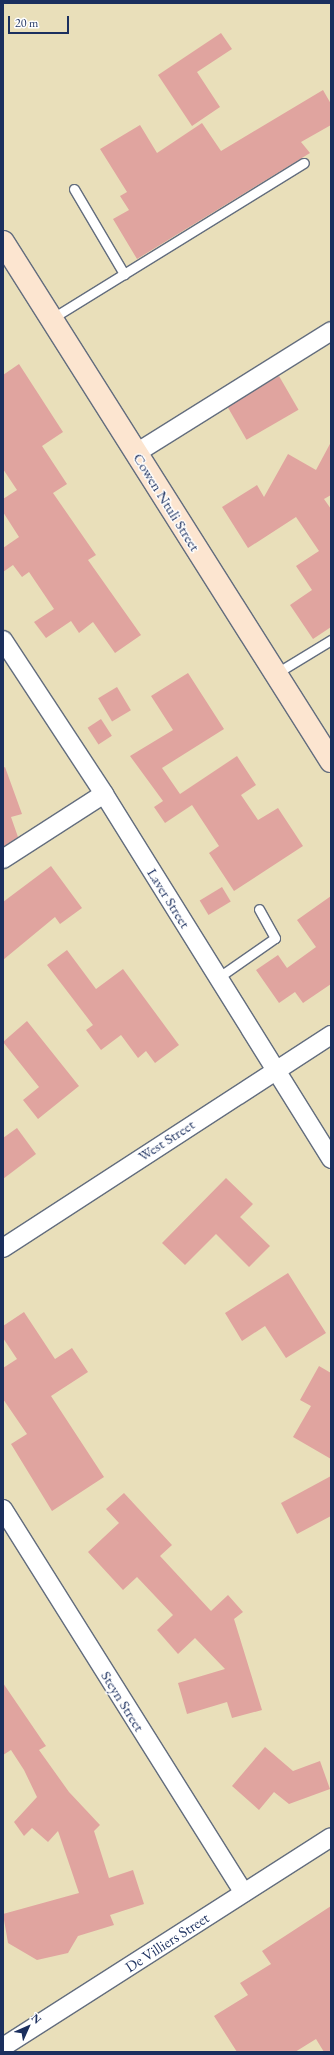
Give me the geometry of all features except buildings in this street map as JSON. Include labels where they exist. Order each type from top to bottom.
[{"type":"street","name":"Cowen Ntuli Street","points":[[3,242],[331,761]]},
{"type":"street","points":[[136,453],[331,331]]},
{"type":"street","name":"Laver Street","points":[[3,640],[104,794],[331,1159]]},
{"type":"street","points":[[3,859],[104,794]]},
{"type":"street","name":"West Street","points":[[3,1248],[276,1069],[331,1035]]},
{"type":"street","name":"Steyn Street","points":[[3,1509],[244,1893]]},
{"type":"street","name":"De Villiers Street","points":[[3,2046],[331,1837]]},
{"type":"lane","points":[[51,319],[304,163]]},
{"type":"lane","points":[[74,189],[124,274]]},
{"type":"lane","points":[[275,674],[331,640]]},
{"type":"lane","points":[[219,977],[275,938],[259,909]]}]
